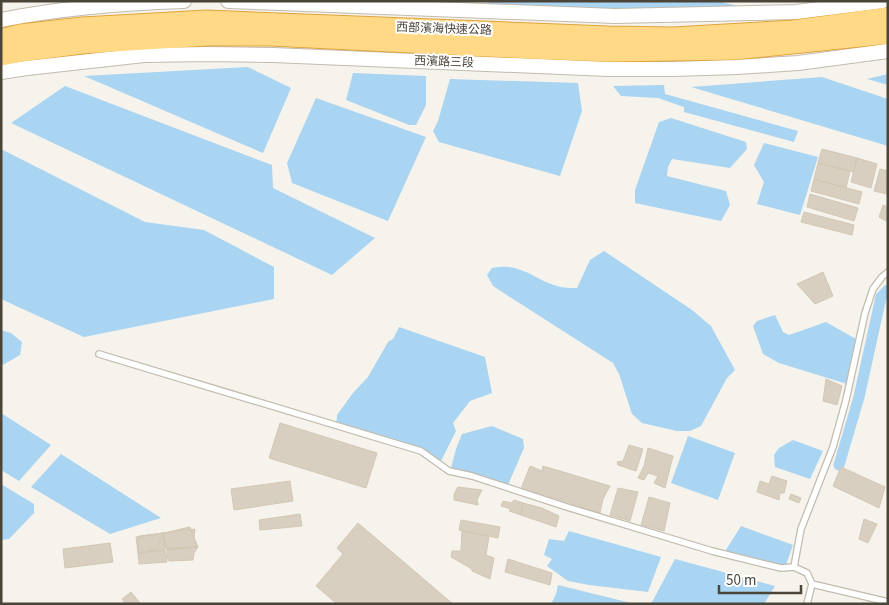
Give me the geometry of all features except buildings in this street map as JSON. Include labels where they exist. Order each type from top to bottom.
[{"type":"highway","name":"西部濱海快速公路","points":[[1,56],[82,44],[216,36],[270,36],[610,52],[735,50],[888,17]]},
{"type":"highway","name":"西部濱海快速公路","points":[[1,39],[20,34],[82,27],[206,20],[608,36],[792,37],[888,34]]},
{"type":"street","points":[[1,20],[23,15],[79,8],[184,1]]},
{"type":"street","points":[[228,1],[615,16],[796,12],[883,1]]},
{"type":"street","name":"西濱路三段","points":[[1,72],[153,55],[272,55],[608,69],[673,69],[798,63],[888,51]]},
{"type":"lane","points":[[794,567],[801,530],[833,447],[846,400],[865,313],[873,289],[888,272]]},
{"type":"lane","points":[[99,354],[420,451],[449,471],[472,476],[570,508],[722,553],[781,568],[794,567],[806,573],[812,584],[807,604]]},
{"type":"lane","points":[[812,584],[888,602]]},
{"type":"water","points":[[489,1],[717,1],[758,11],[748,17],[489,6]]},
{"type":"water","points":[[248,67],[291,88],[263,153],[84,76]]},
{"type":"water","points":[[353,73],[426,76],[426,105],[416,125],[409,125],[346,100]]},
{"type":"water","points":[[888,74],[888,85],[867,79]]},
{"type":"water","points":[[822,77],[888,99],[888,146],[691,87]]},
{"type":"water","points":[[450,79],[578,83],[582,111],[560,176],[439,142],[433,131],[438,121]]},
{"type":"water","points":[[664,85],[665,94],[798,131],[794,142],[684,112],[684,107],[658,98],[621,96],[613,86]]},
{"type":"water","points":[[65,86],[272,165],[273,188],[375,238],[332,275],[11,123]]},
{"type":"water","points":[[316,98],[426,137],[388,221],[292,183],[287,163]]},
{"type":"water","points":[[671,118],[746,142],[747,149],[730,168],[672,159],[668,167],[667,176],[726,191],[730,205],[721,221],[635,203],[635,190],[659,122]]},
{"type":"water","points":[[764,143],[818,157],[800,215],[757,204],[764,182],[754,165]]},
{"type":"water","points":[[1,149],[145,222],[204,230],[274,267],[274,299],[84,337],[1,299]]},
{"type":"water","points":[[604,251],[692,310],[711,326],[735,370],[727,378],[701,426],[690,431],[677,431],[642,423],[632,414],[619,374],[613,363],[493,286],[487,275],[492,268],[511,267],[557,286],[577,288],[590,260]]},
{"type":"water","points":[[775,315],[783,332],[789,335],[826,322],[856,339],[858,347],[847,384],[779,363],[763,354],[753,326],[757,321]]},
{"type":"water","points":[[399,327],[485,357],[492,393],[470,401],[453,423],[456,431],[440,463],[428,455],[336,428],[337,415],[353,393],[368,377]]},
{"type":"water","points":[[1,330],[11,333],[22,342],[20,355],[1,366]]},
{"type":"water","points":[[1,413],[51,445],[19,481],[1,470]]},
{"type":"water","points":[[492,426],[523,439],[524,448],[508,485],[451,468],[462,434]]},
{"type":"water","points":[[688,436],[735,453],[718,500],[671,483]]},
{"type":"water","points":[[793,440],[823,451],[810,479],[775,467],[774,455],[779,448]]},
{"type":"water","points":[[61,454],[161,518],[110,534],[31,487]]},
{"type":"water","points":[[1,484],[34,504],[34,513],[9,539],[1,540]]},
{"type":"water","points":[[741,526],[793,545],[785,568],[724,553]]},
{"type":"water","points":[[569,531],[661,557],[648,592],[568,581],[547,566],[552,559],[544,555],[549,539],[564,541]]},
{"type":"water","points":[[675,559],[775,586],[764,604],[651,604]]},
{"type":"water","points":[[558,585],[635,604],[551,604]]},
{"type":"waterway","points":[[839,465],[859,397],[881,297],[888,290]]}]
